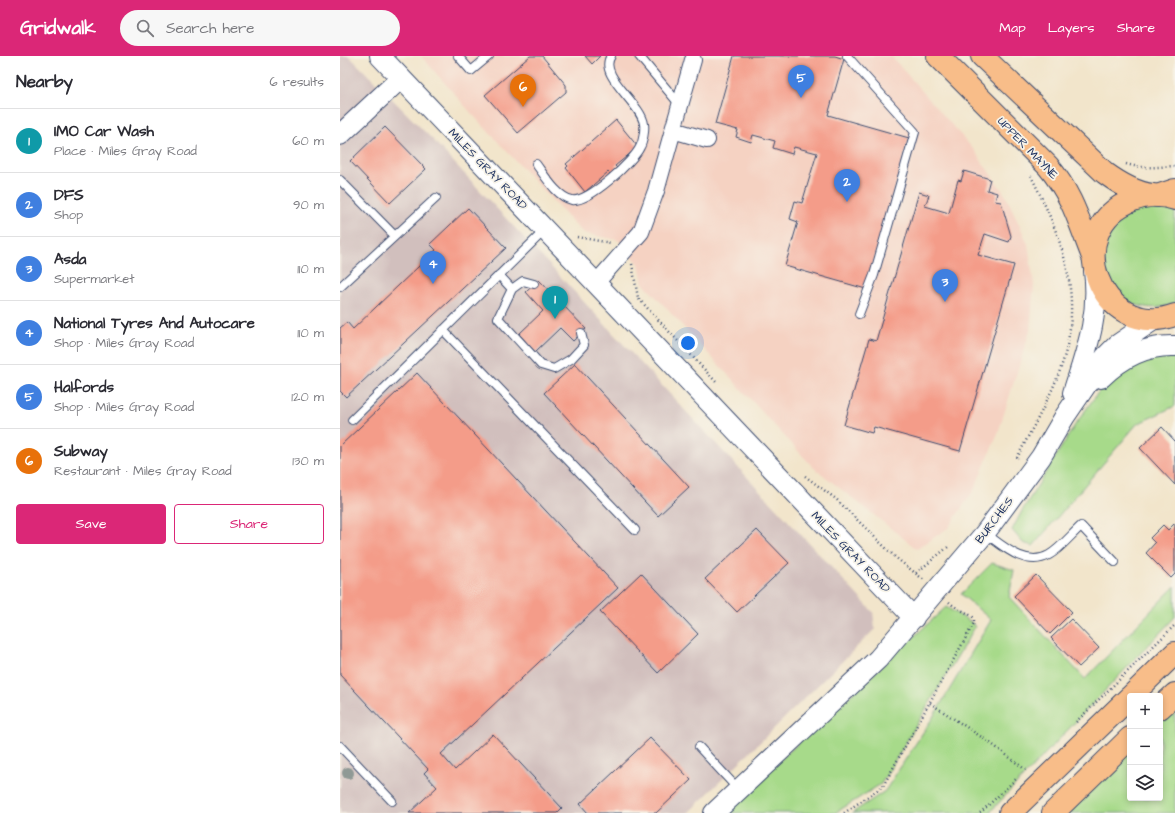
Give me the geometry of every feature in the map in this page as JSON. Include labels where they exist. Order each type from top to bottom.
[{"type":"main road","name":"UPPER MAYNE","points":[[938,56],[1048,166],[1061,182],[1069,196],[1094,264],[1099,284],[1112,302],[1132,315],[1168,318]]},
{"type":"main road","points":[[982,56],[1105,173],[1126,187],[1144,194],[1165,195]]},
{"type":"main road","points":[[1094,264],[1094,244],[1100,228],[1110,214],[1125,203],[1140,197],[1165,195]]},
{"type":"main road","points":[[1133,693],[1175,653]]},
{"type":"main road","points":[[1163,705],[1175,694]]},
{"type":"main road","points":[[1010,813],[1127,699]]},
{"type":"main road","points":[[1053,813],[1127,741]]},
{"type":"street","name":"MILES GRAY ROAD","points":[[380,56],[914,618]]},
{"type":"street","points":[[596,283],[641,232],[656,191],[694,58]]},
{"type":"street","points":[[340,135],[401,78]]},
{"type":"street","points":[[673,130],[707,140]]},
{"type":"street","name":"BURCHES","points":[[1065,416],[1091,336],[1096,302],[1094,264]]},
{"type":"street","name":"BURCHES","points":[[914,618],[985,533],[1041,456],[1065,416],[1106,356],[1117,345],[1168,318]]},
{"type":"street","points":[[1065,416],[1109,370],[1122,360],[1151,348],[1175,346]]},
{"type":"street","points":[[714,813],[873,664],[914,618]]},
{"type":"lane","points":[[458,56],[471,71],[489,56]]},
{"type":"lane","points":[[536,164],[560,194],[573,200],[583,199],[610,179],[633,159],[641,146],[644,124],[640,112],[610,75],[608,68],[611,56]]},
{"type":"lane","points":[[639,56],[680,105]]},
{"type":"lane","points":[[846,56],[915,132],[874,276],[859,314]]},
{"type":"lane","points":[[340,180],[395,236]]},
{"type":"lane","points":[[340,286],[436,198]]},
{"type":"lane","points":[[352,420],[545,230]]},
{"type":"lane","points":[[499,275],[512,289]]},
{"type":"lane","points":[[534,284],[522,281],[512,289],[498,318],[541,365],[554,369],[571,359],[584,345],[581,333]]},
{"type":"lane","points":[[443,330],[634,530]]},
{"type":"lane","points":[[985,533],[1022,558],[1037,559],[1049,555],[1081,526],[1115,562]]},
{"type":"lane","points":[[340,746],[392,801]]},
{"type":"lane","points":[[699,747],[739,790]]},
{"type":"path","points":[[1123,163],[1136,167],[1175,166]]},
{"type":"path","points":[[1015,461],[1058,374],[1066,350],[1071,324],[1072,294],[1061,244],[1045,204],[1028,170]]},
{"type":"path","points":[[574,237],[614,243],[624,253],[631,261],[638,298],[718,384]]},
{"type":"path","points":[[800,472],[836,499],[895,557],[955,607],[970,614],[974,618],[974,623],[883,786],[844,813]]},
{"type":"path","points":[[916,573],[944,552],[953,542]]},
{"type":"path","points":[[1070,727],[1175,625]]},
{"type":"path","points":[[930,703],[989,742],[1026,770]]},
{"type":"path","points":[[980,813],[1031,765]]},
{"type":"shaded area","points":[[340,56],[349,56],[432,139],[873,612],[875,629],[688,813],[340,813]]},
{"type":"shaded area","points":[[421,56],[891,56],[974,150],[1006,196],[1028,244],[1034,284],[1030,330],[998,433],[974,490],[948,528],[917,549],[813,467],[643,283],[639,264],[618,240],[583,233],[472,114]]},
{"type":"green space","points":[[1151,206],[1168,207],[1175,210],[1175,303],[1151,308],[1131,302],[1116,290],[1106,272],[1103,253],[1109,234],[1125,217]]},
{"type":"green space","points":[[1148,357],[1175,357],[1175,406],[1137,424],[1033,546],[1023,543],[1012,530],[1022,511],[1075,425],[1104,384]]},
{"type":"green space","points":[[992,563],[1014,570],[1009,597],[1085,679],[1175,586],[1175,617],[989,813],[852,813],[885,791],[933,717],[991,620],[961,594]]},
{"type":"green space","points":[[946,607],[971,622],[975,627],[881,784],[835,813],[727,813],[726,810]]},
{"type":"green space","points":[[1175,708],[1175,813],[1053,813],[1127,750],[1127,801],[1163,801],[1163,718]]},
{"type":"building","points":[[530,56],[542,56],[566,85],[566,92],[518,133],[485,95]]},
{"type":"building","points":[[585,56],[600,56],[592,64]]},
{"type":"building","points":[[734,56],[835,56],[844,59],[828,115],[909,138],[866,289],[785,266],[798,222],[790,219],[795,201],[802,203],[817,153],[794,147],[792,154],[773,148],[775,141],[753,135],[751,142],[736,137],[738,130],[715,124]]},
{"type":"building","points":[[616,120],[638,147],[615,166],[617,168],[610,174],[608,172],[585,192],[566,168],[568,166],[566,164]]},
{"type":"building","points":[[385,127],[426,169],[390,203],[350,161]]},
{"type":"building","points":[[964,171],[990,179],[987,190],[997,193],[995,201],[1001,202],[1011,236],[1009,242],[985,234],[978,255],[1014,265],[960,451],[874,427],[872,433],[844,425],[869,339],[876,341],[919,192],[929,195],[925,206],[949,213],[958,180],[961,181]]},
{"type":"building","points":[[468,208],[506,248],[346,397],[340,391],[340,328],[347,322],[353,329],[436,250],[430,244]]},
{"type":"building","points":[[539,280],[586,329],[573,341],[560,328],[535,352],[519,334],[543,311],[526,292]]},
{"type":"building","points":[[575,364],[689,487],[658,516],[544,393]]},
{"type":"building","points":[[417,373],[618,588],[441,754],[455,770],[493,734],[562,808],[557,813],[409,813],[437,787],[424,773],[428,769],[340,675],[340,446]]},
{"type":"building","points":[[1162,427],[1175,441],[1175,485],[1140,448]]},
{"type":"building","points":[[1175,523],[1175,574],[1171,578],[1146,553],[1155,543],[1150,538],[1163,525],[1168,530]]},
{"type":"building","points":[[757,530],[789,563],[737,612],[705,579]]},
{"type":"building","points":[[641,573],[698,634],[658,673],[600,612]]},
{"type":"building","points":[[1036,575],[1072,612],[1050,634],[1014,596]]},
{"type":"building","points":[[1071,619],[1099,648],[1079,667],[1051,638]]},
{"type":"building","points":[[650,738],[691,780],[656,813],[588,813],[580,804]]},
{"type":"place","name":"Halfords","points":[[801,98]]},
{"type":"place","name":"Subway","points":[[523,107]]},
{"type":"place","name":"DFS","points":[[847,202]]},
{"type":"place","name":"National Tyres And Autocare","points":[[433,284]]},
{"type":"place","name":"Asda","points":[[945,302]]},
{"type":"place","name":"IMO Car Wash","points":[[555,319]]}]
